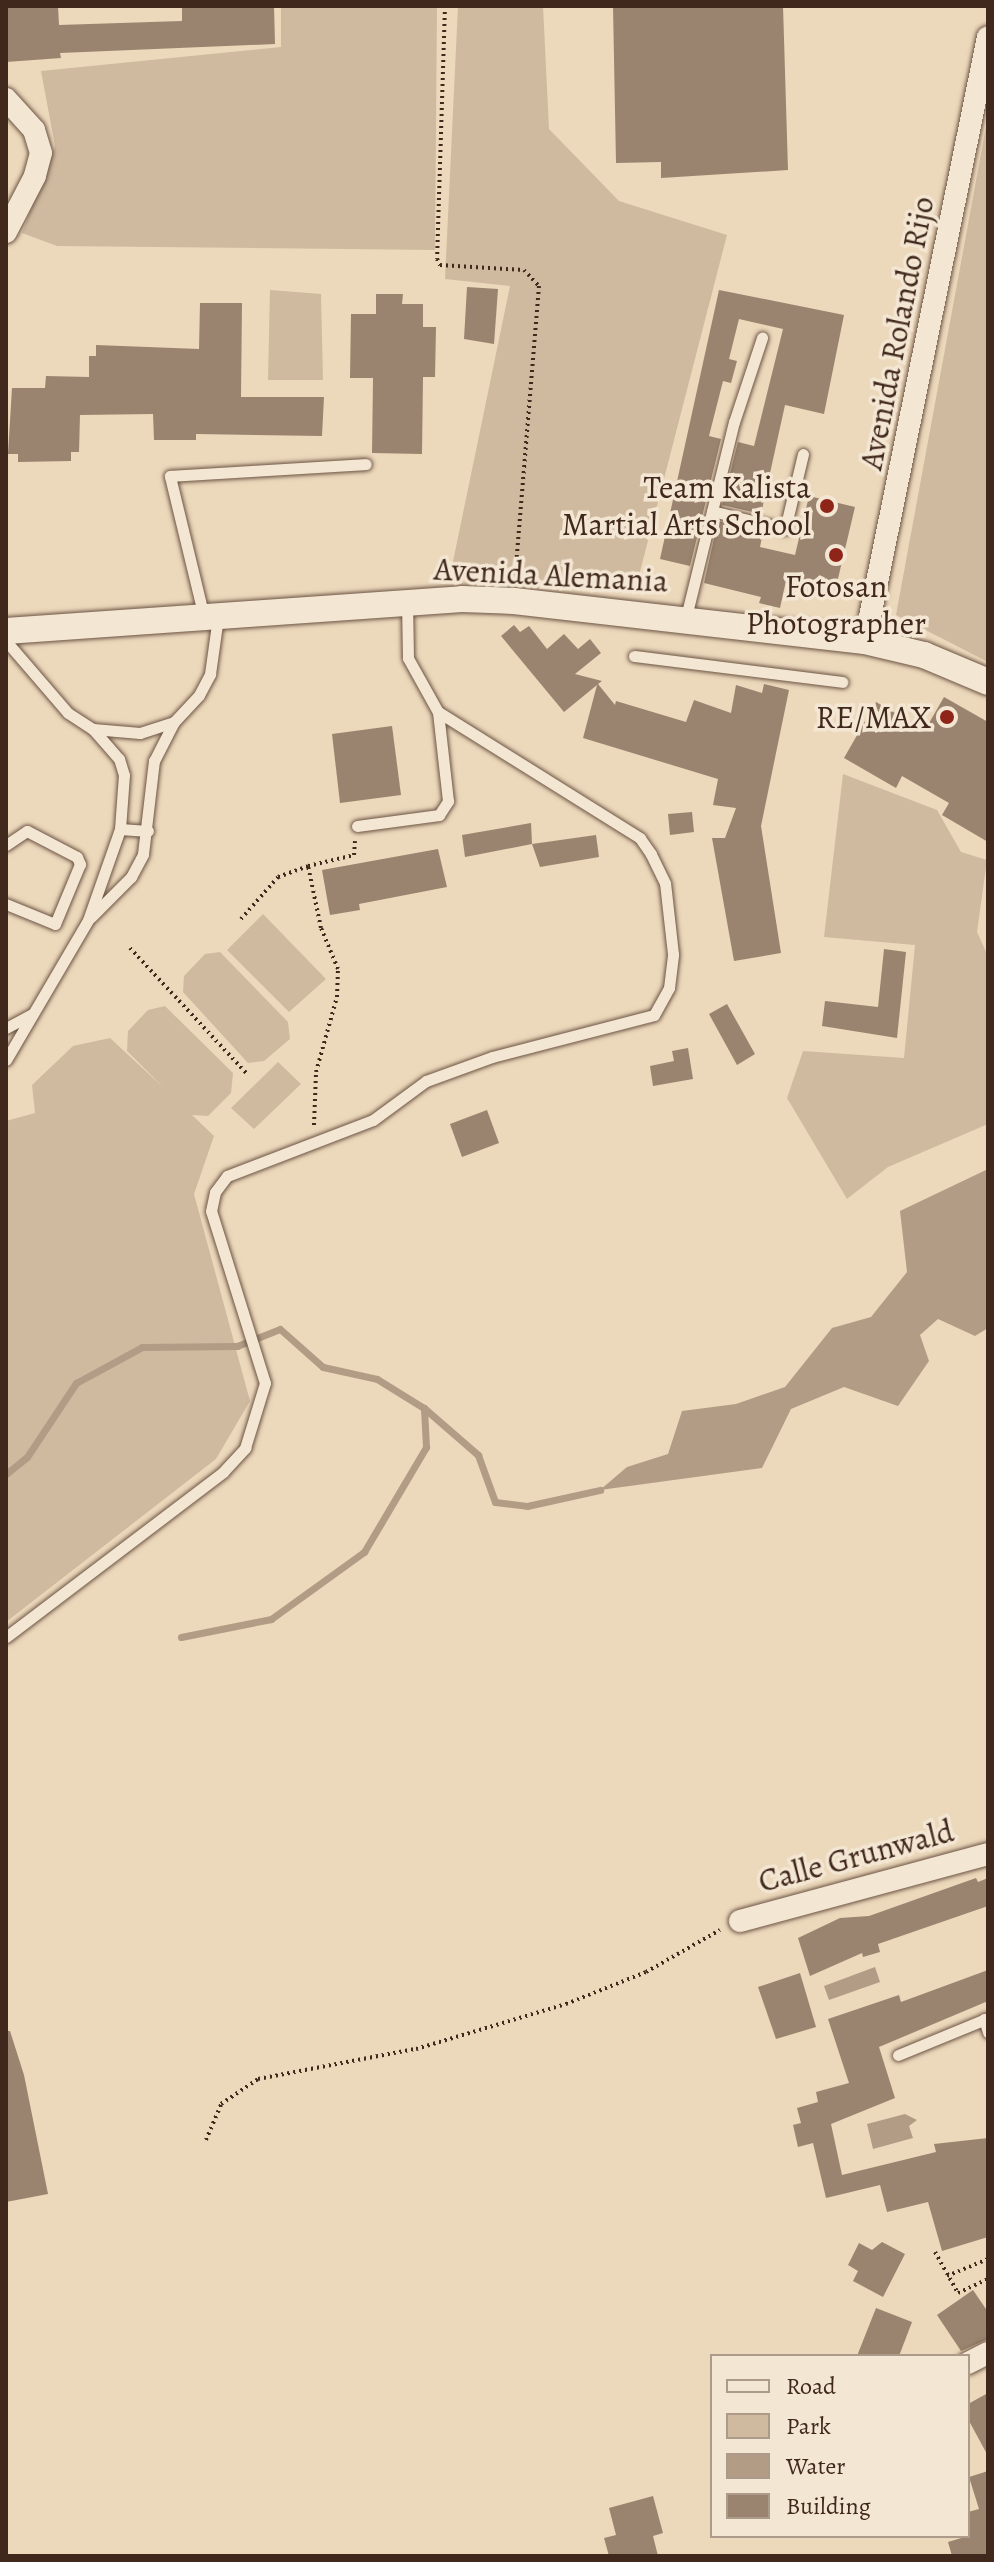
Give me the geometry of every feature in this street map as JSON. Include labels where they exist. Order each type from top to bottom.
[{"type":"street","name":"Avenida Rolando Rijo","points":[[865,641],[988,37]]},
{"type":"street","points":[[6,99],[34,130],[41,153],[35,176],[6,232]]},
{"type":"street","name":"Avenida Alemania","points":[[6,631],[407,602],[514,601],[686,617],[865,641],[924,655],[988,682]]},
{"type":"street","name":"Calle Grunwald","points":[[740,1921],[988,1854]]},
{"type":"street","points":[[970,2362],[988,2353]]},
{"type":"lane","points":[[686,617],[712,511],[762,338]]},
{"type":"lane","points":[[712,511],[785,529],[803,454]]},
{"type":"lane","points":[[88,920],[131,877],[148,831],[154,761],[174,722],[199,695],[210,674],[211,617],[170,476],[366,464]]},
{"type":"lane","points":[[357,826],[439,815],[448,801],[438,712],[408,658],[407,602]]},
{"type":"lane","points":[[6,641],[48,694],[93,729],[119,759],[124,775],[120,829],[88,920],[6,1060]]},
{"type":"lane","points":[[634,656],[842,682]]},
{"type":"lane","points":[[6,1637],[223,1472],[245,1448],[258,1417],[265,1383],[211,1211],[215,1192],[227,1176],[373,1120],[439,1076],[492,1057],[654,1015],[669,988],[673,954],[665,883],[640,838],[438,712]]},
{"type":"lane","points":[[93,729],[140,733],[174,722]]},
{"type":"lane","points":[[120,829],[148,831]]},
{"type":"lane","points":[[6,845],[27,831],[77,857],[80,864],[55,924],[6,904]]},
{"type":"lane","points":[[6,1028],[33,1014]]},
{"type":"lane","points":[[898,2055],[986,2019],[988,2032]]},
{"type":"path","points":[[445,6],[437,259],[440,265],[524,270],[539,286],[514,601]]},
{"type":"path","points":[[241,919],[278,877],[354,855],[357,826]]},
{"type":"path","points":[[308,866],[321,928],[338,969],[337,997],[316,1072],[313,1143]]},
{"type":"path","points":[[130,948],[248,1075]]},
{"type":"path","points":[[206,2140],[221,2104],[258,2079],[416,2049],[566,2004],[646,1972],[696,1940],[740,1921]]},
{"type":"path","points":[[935,2252],[958,2293],[988,2279]]},
{"type":"path","points":[[947,2276],[988,2259]]},
{"type":"green space","points":[[281,6],[437,6],[435,250],[57,246],[22,233],[55,146],[41,71],[281,47]]},
{"type":"green space","points":[[458,6],[543,6],[549,129],[619,201],[727,235],[635,591],[450,576],[510,286],[445,279]]},
{"type":"green space","points":[[988,116],[988,662],[896,615]]},
{"type":"green space","points":[[270,290],[321,294],[323,380],[268,380]]},
{"type":"green space","points":[[843,774],[937,810],[961,852],[987,860],[977,932],[988,956],[988,1124],[888,1167],[847,1199],[787,1098],[803,1051],[904,1058],[915,945],[824,937]]},
{"type":"green space","points":[[263,914],[326,979],[289,1012],[227,950]]},
{"type":"green space","points":[[220,952],[288,1022],[290,1039],[264,1061],[248,1063],[183,992],[184,976],[205,954]]},
{"type":"green space","points":[[165,1006],[233,1073],[231,1093],[208,1116],[192,1115],[214,1136],[194,1194],[250,1401],[216,1459],[6,1622],[6,1121],[35,1113],[32,1085],[73,1046],[110,1038],[164,1088],[127,1051],[128,1031],[148,1010]]},
{"type":"green space","points":[[278,1062],[301,1084],[254,1129],[231,1108]]},
{"type":"water","points":[[988,1169],[988,1328],[975,1336],[938,1319],[920,1335],[929,1361],[898,1406],[844,1387],[791,1409],[762,1468],[600,1490],[627,1467],[668,1454],[682,1411],[736,1404],[785,1387],[832,1328],[871,1317],[907,1272],[900,1211]]},
{"type":"water","points":[[875,1967],[880,1982],[829,2000],[824,1986]]},
{"type":"water","points":[[905,2114],[917,2120],[909,2126],[913,2138],[873,2149],[867,2124]]},
{"type":"building","points":[[6,6],[58,6],[59,25],[182,21],[182,6],[274,6],[275,44],[60,53],[61,58],[6,62]]},
{"type":"building","points":[[613,6],[783,6],[788,170],[661,178],[661,162],[616,163]]},
{"type":"building","points":[[467,287],[498,289],[494,344],[464,339]]},
{"type":"building","points":[[719,290],[844,315],[824,414],[785,405],[761,514],[722,505],[738,442],[754,446],[783,329],[739,319],[729,359],[737,361],[731,383],[723,381],[709,436],[721,439],[690,566],[660,559]]},
{"type":"building","points":[[376,294],[403,294],[402,304],[423,304],[423,327],[436,327],[435,377],[423,377],[422,454],[372,453],[373,378],[350,378],[351,314],[376,314]]},
{"type":"building","points":[[200,303],[242,303],[241,397],[324,397],[322,436],[196,434],[196,440],[154,440],[153,414],[80,415],[79,452],[71,452],[71,461],[18,462],[18,454],[8,454],[12,388],[45,388],[46,376],[89,377],[89,356],[96,356],[96,345],[199,349]]},
{"type":"building","points":[[809,496],[855,507],[836,587],[787,576],[780,608],[759,603],[761,597],[704,583],[718,521],[763,532],[760,547],[795,555]]},
{"type":"building","points":[[514,625],[520,632],[529,626],[547,649],[564,634],[578,649],[590,639],[601,653],[575,674],[602,681],[598,684],[615,705],[616,701],[686,722],[694,700],[731,713],[736,685],[762,693],[764,684],[789,690],[761,826],[781,953],[734,961],[712,838],[725,838],[736,808],[713,805],[718,779],[583,738],[597,685],[564,712],[501,636]]},
{"type":"building","points":[[944,697],[988,722],[988,842],[942,815],[949,803],[902,776],[896,788],[844,758],[876,702],[925,730]]},
{"type":"building","points":[[392,726],[401,795],[340,803],[332,734]]},
{"type":"building","points":[[692,812],[694,832],[670,835],[668,814]]},
{"type":"building","points":[[531,823],[532,844],[465,857],[462,835]]},
{"type":"building","points":[[596,835],[599,857],[540,867],[532,844]]},
{"type":"building","points":[[438,849],[447,887],[359,904],[360,910],[330,915],[322,870]]},
{"type":"building","points":[[884,949],[906,952],[897,1038],[822,1026],[825,1001],[878,1007]]},
{"type":"building","points":[[727,1004],[755,1054],[737,1065],[709,1014]]},
{"type":"building","points":[[688,1048],[693,1079],[653,1086],[650,1066],[674,1061],[672,1051]]},
{"type":"building","points":[[487,1110],[499,1143],[462,1157],[450,1124]]},
{"type":"building","points":[[976,1878],[978,1882],[988,1878],[988,1906],[878,1944],[880,1952],[863,1957],[862,1953],[810,1976],[798,1938],[840,1918],[869,1916]]},
{"type":"building","points":[[988,1970],[988,2001],[879,2047],[895,2098],[831,2124],[842,2175],[936,2152],[934,2144],[988,2138],[988,2237],[942,2251],[928,2202],[887,2212],[880,2185],[826,2198],[813,2143],[798,2147],[793,2125],[801,2123],[797,2108],[818,2102],[816,2092],[849,2083],[828,2019],[899,1995],[901,2002]]},
{"type":"building","points":[[800,1973],[816,2027],[776,2039],[758,1987]]},
{"type":"building","points":[[6,2031],[10,2031],[24,2075],[48,2194],[6,2202]]},
{"type":"building","points":[[882,2242],[905,2254],[883,2297],[853,2281],[858,2271],[848,2265],[859,2243],[872,2250]]},
{"type":"building","points":[[973,2290],[988,2312],[988,2339],[961,2351],[937,2315]]},
{"type":"building","points":[[876,2308],[912,2322],[900,2354],[858,2354]]},
{"type":"building","points":[[988,2393],[988,2456],[970,2423],[970,2403]]},
{"type":"building","points":[[988,2471],[988,2556],[952,2556],[948,2542],[970,2538],[970,2511],[979,2509],[970,2477]]},
{"type":"building","points":[[653,2496],[663,2533],[653,2536],[658,2556],[609,2556],[604,2538],[616,2535],[609,2508]]},
{"type":"waterway","points":[[6,1474],[27,1457],[76,1383],[142,1347],[237,1346],[280,1329],[323,1367],[377,1379],[424,1408],[478,1455],[495,1502],[527,1506],[600,1490]]},
{"type":"waterway","points":[[181,1637],[271,1619],[364,1552],[426,1447],[424,1408]]},
{"type":"place","name":"Team Kalista Martial Arts School","points":[[827,506]]},
{"type":"place","name":"Fotosan Photographer","points":[[836,555]]},
{"type":"place","name":"RE/MAX","points":[[947,717]]}]
